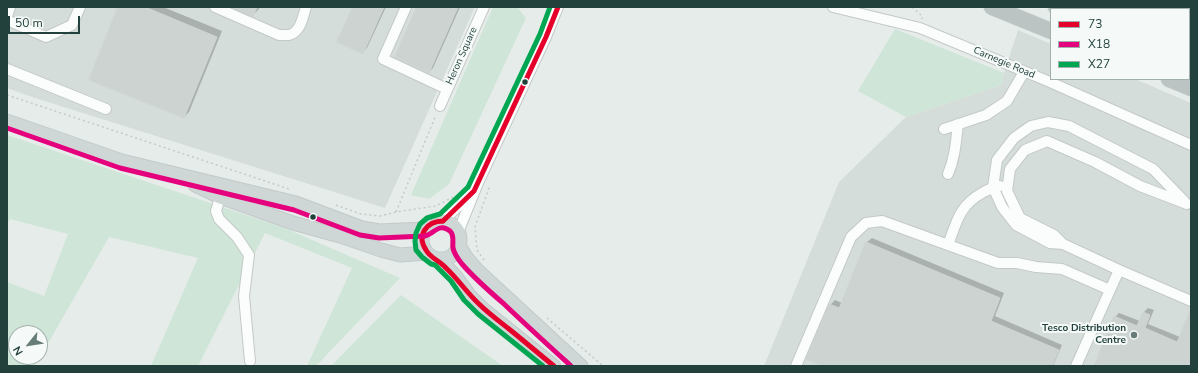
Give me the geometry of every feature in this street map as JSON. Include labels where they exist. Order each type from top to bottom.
[{"type":"highway","points":[[992,7],[1050,31]]},
{"type":"highway","points":[[1171,80],[1191,88]]},
{"type":"main road","points":[[7,121],[122,161],[296,203],[362,228],[379,231],[425,229]]},
{"type":"main road","points":[[171,173],[220,197],[293,223],[400,255],[427,253]]},
{"type":"main road","points":[[460,247],[447,259],[434,258],[427,253],[423,247],[422,241],[425,229],[430,224],[435,222],[443,221],[452,224],[461,236],[460,247],[466,258],[477,270],[581,366]]},
{"type":"main road","points":[[439,259],[456,277],[469,295],[483,309],[554,366]]},
{"type":"street","points":[[7,16],[10,7]]},
{"type":"street","points":[[7,20],[46,36],[72,25],[80,7]]},
{"type":"street","points":[[215,7],[279,35],[290,35],[298,29],[306,7]]},
{"type":"street","points":[[406,7],[383,59],[448,89]]},
{"type":"street","name":"Heron Square","points":[[440,106],[484,7]]},
{"type":"street","points":[[458,230],[476,187],[546,37],[558,7]]},
{"type":"street","name":"Carnegie Road","points":[[833,7],[920,28],[1050,82],[1191,145]]},
{"type":"street","points":[[7,69],[106,109]]},
{"type":"street","points":[[944,129],[986,115],[1007,101],[1024,72]]},
{"type":"street","points":[[1063,244],[1050,243],[1016,226],[1002,207],[993,187],[997,160],[1014,138],[1032,126],[1048,122],[1069,126],[1153,169],[1189,206]]},
{"type":"street","points":[[948,174],[954,154],[958,124]]},
{"type":"street","points":[[1189,206],[1140,186],[1095,162],[1046,141],[1024,150],[1010,169],[1007,191],[1020,218],[1054,235],[1063,244],[1191,301]]},
{"type":"street","points":[[948,245],[959,214],[967,204],[978,195],[993,187],[1008,186]]},
{"type":"street","points":[[443,221],[476,187]]},
{"type":"street","points":[[220,197],[216,211],[219,219],[237,237],[249,255],[244,296],[250,361]]},
{"type":"street","points":[[796,366],[851,237],[866,223],[882,221],[998,263],[1017,263],[1036,267],[1062,269],[1110,290]]},
{"type":"street","points":[[1076,366],[1119,270]]},
{"type":"path","points":[[912,7],[922,16],[923,21],[920,28]]},
{"type":"path","points":[[7,95],[294,191]]},
{"type":"path","points":[[396,212],[440,106]]},
{"type":"path","points":[[476,187],[489,188],[475,226],[477,250],[485,260]]},
{"type":"path","points":[[331,203],[361,214],[380,216],[436,206],[458,194]]},
{"type":"path","points":[[545,316],[603,366]]},
{"type":"shaded area","points":[[7,7],[475,7],[385,208],[7,88]]},
{"type":"shaded area","points":[[1018,30],[1050,44],[1050,80],[1137,80],[1191,103],[1191,366],[764,366],[839,182],[906,117],[1001,85]]},
{"type":"green space","points":[[493,7],[517,7],[526,18],[449,184],[429,199],[411,195]]},
{"type":"green space","points":[[895,29],[1004,73],[1001,85],[906,117],[858,91]]},
{"type":"green space","points":[[7,135],[282,227],[400,278],[316,366],[307,366],[352,268],[265,233],[198,366],[151,366],[198,258],[109,237],[48,343],[48,325],[8,325],[8,365],[36,365],[7,366],[7,282],[44,296],[68,234],[10,219],[7,225]]},
{"type":"green space","points":[[401,295],[503,366],[331,366]]},
{"type":"building","points":[[118,7],[145,7],[217,37],[184,118],[89,80]]},
{"type":"building","points":[[231,7],[257,7],[253,17]]},
{"type":"building","points":[[353,7],[384,7],[363,54],[337,42]]},
{"type":"building","points":[[417,7],[458,7],[429,73],[395,57]]},
{"type":"building","points":[[866,242],[1000,298],[991,321],[1059,350],[1052,366],[823,366],[806,359],[829,304],[839,308]]},
{"type":"building","name":"Tesco Distribution Centre","points":[[1191,309],[1191,366],[1094,366],[1114,316],[1137,326],[1143,312],[1150,315],[1145,328],[1177,342]]},
{"type":"transit line","name":"X27","points":[[543,366],[478,314],[464,300],[451,281],[435,265],[431,264],[422,257],[416,250],[415,241],[416,233],[420,224],[427,218],[440,214],[468,187],[540,34],[550,7]]},
{"type":"transit line","name":"73","points":[[443,221],[474,191],[546,37],[558,7]]},
{"type":"transit line","name":"X18","points":[[7,128],[120,168],[294,210],[360,235],[379,238],[425,236],[437,229],[446,229],[450,231],[452,235],[455,254],[467,269],[482,285],[571,366]]},
{"type":"transit line","name":"73","points":[[443,221],[432,223],[423,234],[423,244],[428,253],[444,266],[486,311],[554,366]]},
{"type":"place","name":"Tesco Distribution Centre","points":[[1134,335]]}]
